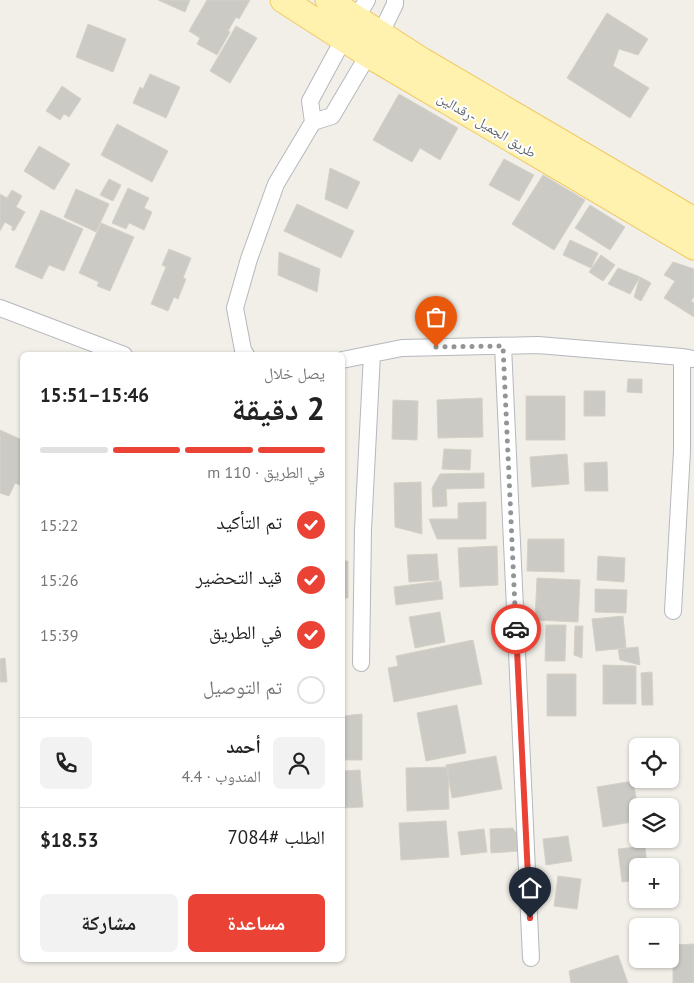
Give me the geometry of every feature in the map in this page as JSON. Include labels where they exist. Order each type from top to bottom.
[{"type":"main road","name":"طريق الجميل -رقدالين","points":[[283,0],[355,18]]},
{"type":"main road","name":"طريق الجميل -رقدالين","points":[[328,0],[423,61],[694,220]]},
{"type":"main road","name":"طريق الجميل -رقدالين","points":[[355,18],[367,54],[694,247]]},
{"type":"street","points":[[313,122],[332,116],[381,33],[396,4],[395,0]]},
{"type":"street","points":[[244,352],[235,308],[247,267],[276,184],[313,122],[310,101],[355,18]]},
{"type":"street","points":[[0,308],[116,352]]},
{"type":"street","points":[[345,359],[402,348],[538,345],[688,358],[673,611]]},
{"type":"street","points":[[503,346],[531,958]]},
{"type":"street","points":[[361,664],[363,530],[372,354]]},
{"type":"building","points":[[158,0],[190,0],[185,12]]},
{"type":"building","points":[[207,0],[250,0],[239,19],[236,17],[217,55],[197,44],[200,38],[189,31]]},
{"type":"building","points":[[607,13],[648,39],[638,55],[619,49],[613,66],[649,88],[630,118],[567,78]]},
{"type":"building","points":[[88,24],[126,39],[113,72],[76,57]]},
{"type":"building","points":[[236,26],[257,38],[230,83],[210,71]]},
{"type":"building","points":[[150,74],[180,87],[166,118],[133,103],[140,87],[143,89]]},
{"type":"building","points":[[62,86],[81,99],[69,117],[64,114],[60,120],[46,111]]},
{"type":"building","points":[[399,94],[458,128],[440,160],[420,148],[412,162],[373,140]]},
{"type":"building","points":[[117,124],[168,151],[152,182],[101,155]]},
{"type":"building","points":[[39,146],[70,164],[54,190],[24,171]]},
{"type":"building","points":[[504,159],[534,175],[519,201],[489,185]]},
{"type":"building","points":[[330,168],[360,182],[347,209],[325,199]]},
{"type":"building","points":[[543,175],[585,200],[554,250],[512,224]]},
{"type":"building","points":[[109,179],[121,185],[113,201],[100,195]]},
{"type":"building","points":[[128,188],[149,198],[144,208],[152,212],[144,230],[129,223],[126,229],[112,223]]},
{"type":"building","points":[[76,189],[109,204],[96,232],[64,217]]},
{"type":"building","points":[[12,190],[22,196],[16,207],[25,212],[14,231],[11,229],[13,227],[5,222],[0,231],[0,194],[7,198]]},
{"type":"building","points":[[297,204],[354,231],[341,258],[284,231]]},
{"type":"building","points":[[590,205],[625,227],[610,250],[575,228]]},
{"type":"building","points":[[41,210],[83,229],[64,271],[49,265],[42,279],[15,267]]},
{"type":"building","points":[[101,223],[134,237],[110,291],[97,286],[99,282],[79,273]]},
{"type":"building","points":[[570,240],[598,253],[591,268],[563,255]]},
{"type":"building","points":[[169,249],[191,258],[183,278],[186,279],[178,299],[174,297],[168,311],[151,304],[166,267],[162,265]]},
{"type":"building","points":[[279,252],[320,269],[317,292],[278,275]]},
{"type":"building","points":[[601,255],[615,265],[603,281],[589,272]]},
{"type":"building","points":[[673,262],[694,269],[694,297],[691,301],[694,303],[694,317],[664,298],[675,281],[664,275]]},
{"type":"building","points":[[618,268],[640,277],[630,294],[608,284]]},
{"type":"building","points":[[640,277],[651,283],[641,301],[634,297]]},
{"type":"building","points":[[628,379],[642,379],[642,393],[627,392]]},
{"type":"building","points":[[584,391],[605,391],[605,416],[584,416]]},
{"type":"building","points":[[526,396],[565,396],[565,440],[526,440]]},
{"type":"building","points":[[482,398],[483,437],[438,438],[437,400]]},
{"type":"building","points":[[393,400],[418,401],[417,440],[392,439]]},
{"type":"building","points":[[0,430],[20,439],[20,485],[15,483],[9,496],[0,493]]},
{"type":"building","points":[[444,449],[471,450],[470,470],[442,469]]},
{"type":"building","points":[[567,454],[569,484],[532,487],[530,457]]},
{"type":"building","points":[[607,462],[608,491],[585,491],[584,463]]},
{"type":"building","points":[[484,473],[484,488],[446,489],[447,506],[433,507],[432,488],[440,474]]},
{"type":"building","points":[[421,482],[422,534],[395,527],[394,483]]},
{"type":"building","points":[[486,502],[486,539],[437,539],[429,519],[458,519],[458,503]]},
{"type":"building","points":[[528,539],[564,539],[564,572],[527,571]]},
{"type":"building","points":[[497,546],[498,585],[460,587],[458,548]]},
{"type":"building","points":[[437,554],[439,580],[409,582],[407,555]]},
{"type":"building","points":[[598,556],[625,558],[624,582],[597,580]]},
{"type":"building","points":[[345,561],[348,561],[348,598],[345,598]]},
{"type":"building","points":[[537,578],[580,580],[578,622],[535,620]]},
{"type":"building","points":[[441,581],[443,599],[396,605],[394,587]]},
{"type":"building","points":[[595,589],[627,590],[626,613],[595,612]]},
{"type":"building","points":[[440,612],[445,642],[415,648],[409,617]]},
{"type":"building","points":[[623,616],[626,648],[596,651],[592,619]]},
{"type":"building","points":[[546,625],[566,625],[565,661],[545,661]]},
{"type":"building","points":[[575,626],[583,626],[582,658],[574,655]]},
{"type":"building","points":[[473,640],[482,684],[394,702],[388,668],[398,666],[396,656]]},
{"type":"building","points":[[638,647],[640,665],[620,660],[618,649]]},
{"type":"building","points":[[5,658],[7,682],[0,682],[0,659]]},
{"type":"building","points":[[603,665],[636,666],[636,704],[603,704]]},
{"type":"building","points":[[652,672],[653,705],[642,705],[641,673]]},
{"type":"building","points":[[547,674],[576,674],[576,716],[547,716]]},
{"type":"building","points":[[457,705],[466,753],[426,761],[417,713]]},
{"type":"building","points":[[362,714],[362,760],[345,760],[345,716]]},
{"type":"building","points":[[496,756],[502,789],[452,798],[446,765]]},
{"type":"building","points":[[448,767],[449,809],[407,811],[406,768]]},
{"type":"building","points":[[360,770],[363,807],[345,808],[345,771]]},
{"type":"building","points":[[629,782],[629,788],[634,788],[636,798],[629,798],[629,823],[603,827],[597,787]]},
{"type":"building","points":[[446,821],[449,857],[401,860],[399,823]]},
{"type":"building","points":[[513,828],[515,832],[521,832],[521,851],[491,853],[490,829]]},
{"type":"building","points":[[484,829],[487,852],[461,855],[458,832]]},
{"type":"building","points":[[568,836],[572,861],[546,865],[543,839]]},
{"type":"building","points":[[645,848],[646,858],[629,858],[629,881],[622,882],[618,849]]},
{"type":"building","points":[[558,876],[581,879],[577,909],[554,906]]},
{"type":"building","points":[[694,944],[694,983],[673,983],[673,968],[679,968],[679,945]]},
{"type":"building","points":[[618,955],[628,983],[571,983],[569,971]]},
{"type":"way so far","points":[[436,347],[503,346],[516,629]]},
{"type":"route","points":[[516,629],[530,918]]}]
